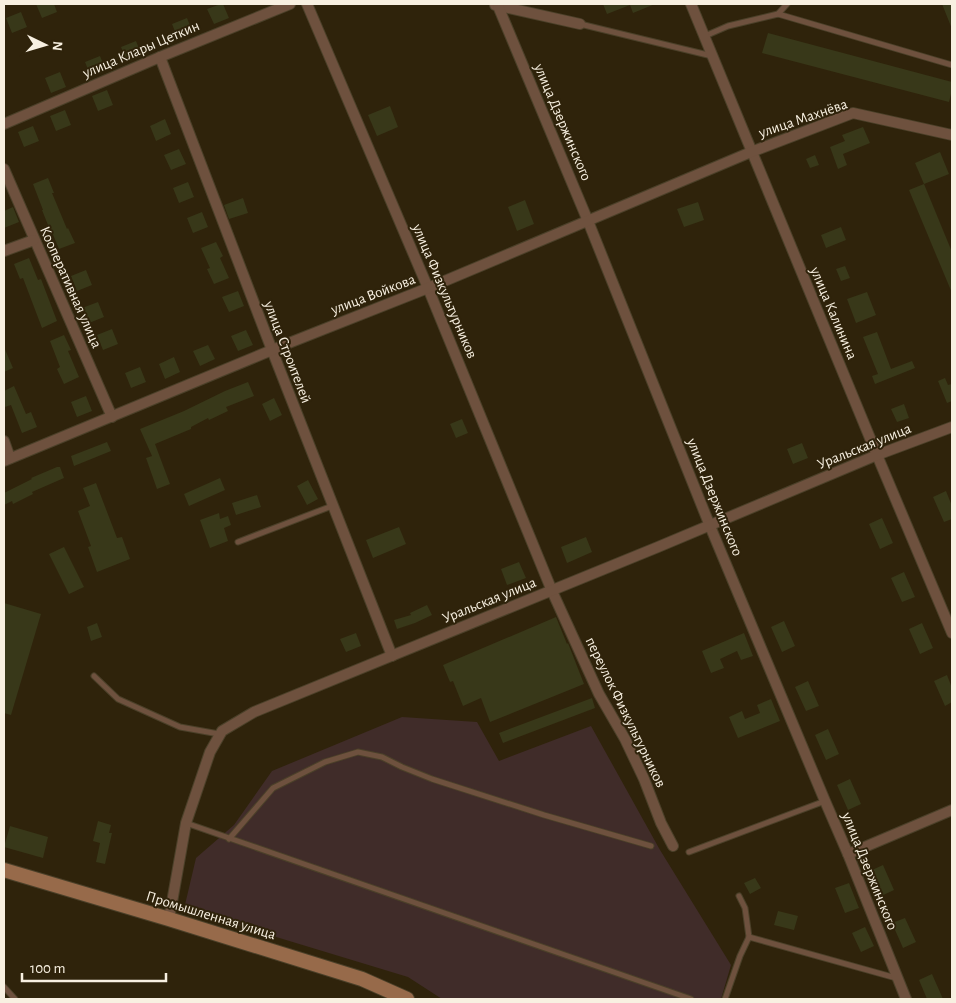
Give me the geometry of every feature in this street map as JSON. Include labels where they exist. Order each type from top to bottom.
[{"type":"main road","name":"Промышленная улица","points":[[4,870],[362,979],[407,999]]},
{"type":"street","name":"улица Клары Цеткин","points":[[4,124],[290,4]]},
{"type":"street","name":"улица Физкультурников","points":[[307,4],[428,288],[552,591]]},
{"type":"street","name":"улица Калинина","points":[[691,4],[952,633]]},
{"type":"street","points":[[495,5],[580,24]]},
{"type":"street","name":"улица Дзержинского","points":[[495,5],[588,221],[710,526],[848,854],[906,999]]},
{"type":"street","name":"улица Строителей","points":[[160,57],[332,506],[392,656]]},
{"type":"street","name":"улица Махнёва","points":[[751,152],[853,113],[952,135]]},
{"type":"street","name":"улица Войкова","points":[[7,460],[272,350],[428,288],[751,152]]},
{"type":"street","name":"Кооперативная улица","points":[[4,169],[112,417]]},
{"type":"street","points":[[4,251],[34,240]]},
{"type":"street","name":"Уральская улица","points":[[169,919],[186,823],[210,752],[222,730],[254,712],[710,526],[877,455],[952,427]]},
{"type":"street","points":[[4,441],[7,460]]},
{"type":"street","name":"переулок Физкультурников","points":[[552,591],[599,694],[644,779],[661,823],[673,846]]},
{"type":"street","points":[[848,854],[952,810]]},
{"type":"lane","points":[[778,14],[787,4]]},
{"type":"lane","points":[[705,36],[728,26],[778,14],[952,65]]},
{"type":"lane","points":[[580,24],[713,57]]},
{"type":"lane","points":[[238,542],[332,506]]},
{"type":"lane","points":[[94,676],[118,699],[180,727],[220,734]]},
{"type":"lane","points":[[229,839],[273,788],[325,762],[358,752],[382,757],[402,768],[432,778],[651,846]]},
{"type":"lane","points":[[689,852],[825,801]]},
{"type":"lane","points":[[186,823],[691,999]]},
{"type":"lane","points":[[725,999],[740,956],[749,937],[745,908],[739,896]]},
{"type":"lane","points":[[749,937],[897,978]]},
{"type":"lane","points":[[4,987],[15,999]]},
{"type":"shaded area","points":[[402,717],[477,722],[499,761],[591,726],[660,850],[731,965],[721,999],[442,999],[408,977],[184,909],[196,858],[234,825],[272,771]]},
{"type":"building","points":[[36,4],[54,4],[57,12],[42,18]]},
{"type":"building","points":[[223,4],[229,18],[214,24],[207,9]]},
{"type":"building","points":[[603,4],[655,4],[633,13],[630,5],[607,14]]},
{"type":"building","points":[[942,4],[952,4],[952,29]]},
{"type":"building","points":[[21,12],[27,27],[12,33],[6,18]]},
{"type":"building","points":[[187,18],[193,33],[178,39],[172,24]]},
{"type":"building","points":[[768,33],[952,82],[949,102],[762,53]]},
{"type":"building","points":[[136,41],[142,56],[127,62],[121,47]]},
{"type":"building","points":[[100,56],[106,71],[91,77],[85,62]]},
{"type":"building","points":[[60,72],[66,87],[51,93],[45,78]]},
{"type":"building","points":[[107,90],[113,105],[98,111],[92,96]]},
{"type":"building","points":[[390,106],[398,127],[377,136],[368,115]]},
{"type":"building","points":[[65,110],[71,125],[56,131],[50,116]]},
{"type":"building","points":[[165,119],[171,134],[156,141],[150,126]]},
{"type":"building","points":[[33,126],[39,141],[24,147],[18,132]]},
{"type":"building","points":[[863,127],[870,143],[843,154],[847,165],[838,169],[830,147],[845,141],[842,135]]},
{"type":"building","points":[[179,149],[186,164],[171,170],[164,155]]},
{"type":"building","points":[[940,152],[949,174],[924,184],[915,163]]},
{"type":"building","points":[[815,155],[819,165],[810,168],[806,159]]},
{"type":"building","points":[[48,178],[54,193],[52,193],[75,243],[59,249],[33,184]]},
{"type":"building","points":[[188,182],[194,197],[179,203],[173,188]]},
{"type":"building","points":[[924,184],[952,252],[952,293],[909,190]]},
{"type":"building","points":[[243,198],[248,213],[229,219],[224,205]]},
{"type":"building","points":[[525,200],[534,224],[517,231],[508,207]]},
{"type":"building","points":[[698,202],[704,220],[684,227],[677,209]]},
{"type":"building","points":[[13,207],[19,222],[4,228],[4,211]]},
{"type":"building","points":[[202,212],[208,227],[193,233],[187,218]]},
{"type":"building","points":[[841,227],[846,240],[826,248],[821,235]]},
{"type":"building","points":[[216,242],[223,256],[220,258],[229,278],[214,284],[207,269],[210,268],[201,248]]},
{"type":"building","points":[[29,258],[38,280],[41,279],[57,321],[42,328],[23,278],[20,279],[14,264]]},
{"type":"building","points":[[845,266],[850,278],[841,281],[836,269]]},
{"type":"building","points":[[86,270],[92,285],[77,291],[71,276]]},
{"type":"building","points":[[238,291],[244,306],[229,312],[222,297]]},
{"type":"building","points":[[867,292],[876,315],[856,323],[847,299]]},
{"type":"building","points":[[98,302],[104,317],[89,323],[82,308]]},
{"type":"building","points":[[112,329],[118,344],[103,350],[97,335]]},
{"type":"building","points":[[246,330],[253,345],[238,351],[231,336]]},
{"type":"building","points":[[877,332],[891,369],[912,361],[915,368],[875,384],[872,376],[878,374],[863,337]]},
{"type":"building","points":[[64,335],[71,350],[68,351],[79,377],[64,384],[57,369],[60,367],[50,341]]},
{"type":"building","points":[[208,345],[215,359],[200,366],[193,351]]},
{"type":"building","points":[[4,347],[13,368],[4,372]]},
{"type":"building","points":[[174,357],[180,372],[165,379],[159,364]]},
{"type":"building","points":[[140,367],[146,382],[131,388],[125,373]]},
{"type":"building","points":[[945,378],[948,385],[952,384],[952,401],[947,403],[938,381]]},
{"type":"building","points":[[248,382],[254,396],[226,407],[228,411],[209,420],[208,418],[191,427],[191,429],[155,444],[170,484],[157,489],[146,458],[152,456],[140,429]]},
{"type":"building","points":[[14,386],[26,414],[31,412],[37,427],[22,433],[11,405],[5,407],[4,403],[4,391]]},
{"type":"building","points":[[86,396],[92,411],[77,417],[71,402]]},
{"type":"building","points":[[274,398],[282,415],[270,421],[262,404]]},
{"type":"building","points":[[904,404],[909,418],[897,422],[891,409]]},
{"type":"building","points":[[462,419],[468,433],[456,438],[450,424]]},
{"type":"building","points":[[107,442],[111,451],[74,466],[71,456]]},
{"type":"building","points":[[802,443],[808,458],[793,464],[787,449]]},
{"type":"building","points":[[60,467],[64,478],[32,492],[33,494],[13,504],[12,501],[4,505],[4,493],[31,478]]},
{"type":"building","points":[[220,478],[225,490],[189,506],[184,494]]},
{"type":"building","points":[[308,480],[318,499],[307,505],[297,486]]},
{"type":"building","points":[[96,483],[117,538],[122,537],[130,559],[97,572],[88,547],[91,546],[78,511],[90,506],[83,488]]},
{"type":"building","points":[[946,491],[952,506],[952,519],[944,522],[933,497]]},
{"type":"building","points":[[257,495],[261,507],[236,515],[232,503]]},
{"type":"building","points":[[219,513],[220,519],[228,516],[231,525],[224,528],[228,541],[210,548],[200,520]]},
{"type":"building","points":[[882,518],[893,543],[880,549],[869,524]]},
{"type":"building","points":[[399,527],[406,544],[373,558],[366,540]]},
{"type":"building","points":[[586,537],[592,552],[567,563],[561,547]]},
{"type":"building","points":[[64,547],[84,587],[69,594],[49,554]]},
{"type":"building","points":[[519,562],[526,578],[507,585],[501,569]]},
{"type":"building","points":[[904,572],[915,597],[902,602],[891,578]]},
{"type":"building","points":[[4,603],[41,614],[11,715],[4,713]]},
{"type":"building","points":[[427,605],[432,615],[397,629],[394,620],[411,615],[410,613]]},
{"type":"building","points":[[556,617],[584,684],[490,722],[481,698],[463,706],[453,681],[450,682],[443,665]]},
{"type":"building","points":[[784,621],[795,646],[782,652],[771,627]]},
{"type":"building","points":[[97,623],[102,637],[91,641],[87,627]]},
{"type":"building","points":[[922,623],[933,648],[920,654],[909,629]]},
{"type":"building","points":[[356,633],[361,646],[346,652],[340,639]]},
{"type":"building","points":[[744,633],[753,656],[741,660],[737,651],[720,659],[724,668],[711,673],[702,651]]},
{"type":"building","points":[[947,675],[952,688],[952,702],[945,706],[934,681]]},
{"type":"building","points":[[808,681],[819,706],[806,711],[795,687]]},
{"type":"building","points":[[592,698],[595,708],[503,743],[499,733]]},
{"type":"building","points":[[771,699],[780,721],[738,738],[729,717],[742,711],[745,719],[760,713],[757,705]]},
{"type":"building","points":[[828,729],[839,754],[826,760],[815,735]]},
{"type":"building","points":[[850,779],[861,804],[848,810],[837,785]]},
{"type":"building","points":[[98,821],[111,825],[109,833],[112,833],[105,864],[96,862],[100,843],[93,841]]},
{"type":"building","points":[[10,826],[48,837],[43,858],[4,847]]},
{"type":"building","points":[[883,865],[894,890],[881,896],[870,871]]},
{"type":"building","points":[[755,878],[761,888],[750,894],[744,883]]},
{"type":"building","points":[[849,883],[859,908],[845,913],[835,888]]},
{"type":"building","points":[[778,911],[798,916],[794,930],[774,925]]},
{"type":"building","points":[[905,918],[916,942],[903,948],[892,923]]},
{"type":"building","points":[[865,927],[874,946],[861,952],[852,933]]},
{"type":"building","points":[[932,974],[943,999],[927,999],[919,980]]}]
